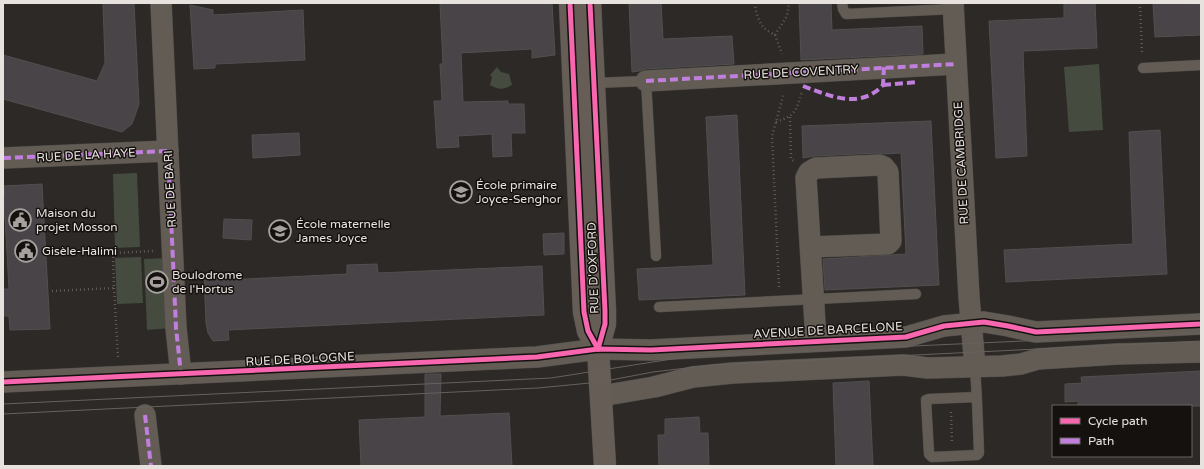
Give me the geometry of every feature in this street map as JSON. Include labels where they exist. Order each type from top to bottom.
[{"type":"street","name":"RUE DE BARI","points":[[161,3],[176,328],[181,374]]},
{"type":"street","name":"RUE D'OXFORD","points":[[570,3],[584,312],[588,331],[598,349]]},
{"type":"street","name":"RUE D'OXFORD","points":[[590,3],[605,311],[605,324],[598,349]]},
{"type":"street","name":"RUE DE CAMBRIDGE","points":[[953,6],[971,323]]},
{"type":"street","name":"RUE DE COVENTRY","points":[[646,81],[956,64]]},
{"type":"street","name":"RUE DE LA HAYE","points":[[3,158],[168,151]]},
{"type":"street","points":[[811,247],[888,244],[891,241],[888,172],[884,167],[879,165],[816,168],[809,172],[806,178],[816,340]]},
{"type":"street","name":"AVENUE DE BARCELONE","points":[[598,349],[651,350],[906,336],[944,326],[984,322],[1036,332],[1201,324]]},
{"type":"street","points":[[971,323],[975,367]]},
{"type":"street","name":"RUE DE BOLOGNE","points":[[3,382],[532,358],[598,349]]},
{"type":"street","points":[[598,349],[605,466]]},
{"type":"street","points":[[601,396],[654,387],[693,377],[733,373],[903,365],[919,368],[1002,366],[1021,364],[1038,359],[1117,354],[1201,352]]},
{"type":"street","points":[[145,415],[151,466]]},
{"type":"lane","points":[[842,3],[846,14],[953,6]]},
{"type":"lane","points":[[1143,68],[1201,65]]},
{"type":"lane","points":[[594,83],[646,81],[656,256]]},
{"type":"lane","points":[[658,306],[814,300],[916,294]]},
{"type":"lane","points":[[975,367],[979,453],[977,455],[932,457],[929,454],[926,400],[976,397]]},
{"type":"path","points":[[754,3],[760,21],[765,29],[775,35],[785,64],[780,73],[783,90],[782,100],[772,136],[780,301]]},
{"type":"path","points":[[775,35],[787,16],[790,3]]},
{"type":"path","points":[[1140,3],[1143,68]]},
{"type":"path","points":[[776,122],[790,117],[796,109],[803,86]]},
{"type":"path","points":[[790,117],[791,159],[808,175]]},
{"type":"path","points":[[124,361],[118,358],[113,253],[173,250]]},
{"type":"path","points":[[52,291],[114,288]]},
{"type":"green space","points":[[1099,64],[1103,130],[1069,132],[1064,67]]},
{"type":"green space","points":[[497,67],[501,72],[509,74],[512,85],[501,89],[490,85],[492,77],[490,75]]},
{"type":"green space","points":[[137,173],[140,247],[115,248],[113,174]]},
{"type":"green space","points":[[141,257],[143,303],[117,304],[115,258]]},
{"type":"green space","name":"Boulodrome de l'Hortus","points":[[168,258],[171,328],[147,330],[144,259]]},
{"type":"building","points":[[103,3],[134,3],[139,104],[132,124],[122,132],[3,99],[3,55],[97,81],[105,63]]},
{"type":"building","points":[[552,3],[555,55],[532,58],[532,49],[461,53],[463,102],[508,101],[508,104],[524,104],[525,133],[511,133],[512,156],[493,157],[492,134],[458,136],[459,147],[437,148],[434,101],[442,101],[440,64],[443,64],[440,4]]},
{"type":"building","points":[[629,3],[661,3],[663,39],[732,36],[734,64],[645,69],[632,72]]},
{"type":"building","points":[[799,3],[831,3],[832,30],[922,26],[923,54],[801,60]]},
{"type":"building","points":[[1064,3],[1095,3],[1097,48],[1023,51],[1027,156],[996,158],[989,21],[1064,18]]},
{"type":"building","points":[[1153,3],[1201,4],[1201,35],[1155,37]]},
{"type":"building","points":[[190,5],[213,10],[213,15],[303,10],[305,60],[215,64],[215,68],[194,69]]},
{"type":"building","points":[[737,115],[745,295],[639,300],[637,269],[713,265],[706,117]]},
{"type":"building","points":[[931,121],[939,285],[825,290],[823,259],[906,254],[901,153],[815,156],[803,158],[802,126]]},
{"type":"building","points":[[1160,130],[1167,274],[1006,282],[1004,250],[1133,244],[1129,132]]},
{"type":"building","points":[[299,133],[300,155],[253,158],[252,135]]},
{"type":"building","name":"Gisèle-Halimi","points":[[42,184],[50,329],[10,330],[9,316],[3,316],[3,289],[9,289],[5,217],[3,217],[3,201],[5,201],[4,186]]},
{"type":"building","points":[[224,219],[252,220],[251,240],[223,238]]},
{"type":"building","points":[[564,233],[564,254],[544,255],[543,234]]},
{"type":"building","points":[[377,264],[378,273],[542,266],[544,315],[228,330],[229,340],[213,341],[208,333],[206,323],[204,274],[226,273],[226,280],[347,274],[347,265]]},
{"type":"building","points":[[1201,371],[1201,406],[1078,405],[1078,401],[1065,402],[1065,384],[1082,383],[1081,377]]},
{"type":"building","points":[[425,374],[441,374],[440,416],[509,413],[512,466],[361,466],[359,420],[425,417]]},
{"type":"building","points":[[869,381],[873,466],[836,466],[833,383]]},
{"type":"building","points":[[699,417],[700,433],[708,433],[709,466],[659,466],[658,435],[665,435],[665,419]]},
{"type":"tram line","points":[[3,404],[551,378],[691,356],[1201,333]]},
{"type":"tram line","points":[[3,414],[538,388],[600,382],[653,372],[712,365],[1201,341]]},
{"type":"marked path","points":[[646,81],[956,64]]},
{"type":"marked path","points":[[803,86],[824,94],[844,99],[865,97],[874,93],[883,85],[884,67]]},
{"type":"marked path","points":[[883,85],[917,82]]},
{"type":"marked path","points":[[3,158],[168,151],[176,328],[181,374]]},
{"type":"marked path","points":[[145,415],[151,466]]},
{"type":"cycle path","points":[[570,3],[584,312],[588,331],[598,349]]},
{"type":"cycle path","points":[[590,3],[605,311],[605,324],[598,349]]},
{"type":"cycle path","points":[[3,382],[537,357],[598,349],[651,350],[906,337],[944,326],[984,322],[1036,332],[1201,324]]},
{"type":"place","name":"École primaire Joyce-Senghor","points":[[461,192]]},
{"type":"place","name":"Maison du projet Mosson","points":[[20,220]]},
{"type":"place","name":"École maternelle James Joyce","points":[[280,231]]},
{"type":"place","name":"Gisèle-Halimi","points":[[26,251]]},
{"type":"place","name":"Boulodrome de l'Hortus","points":[[157,282]]}]
